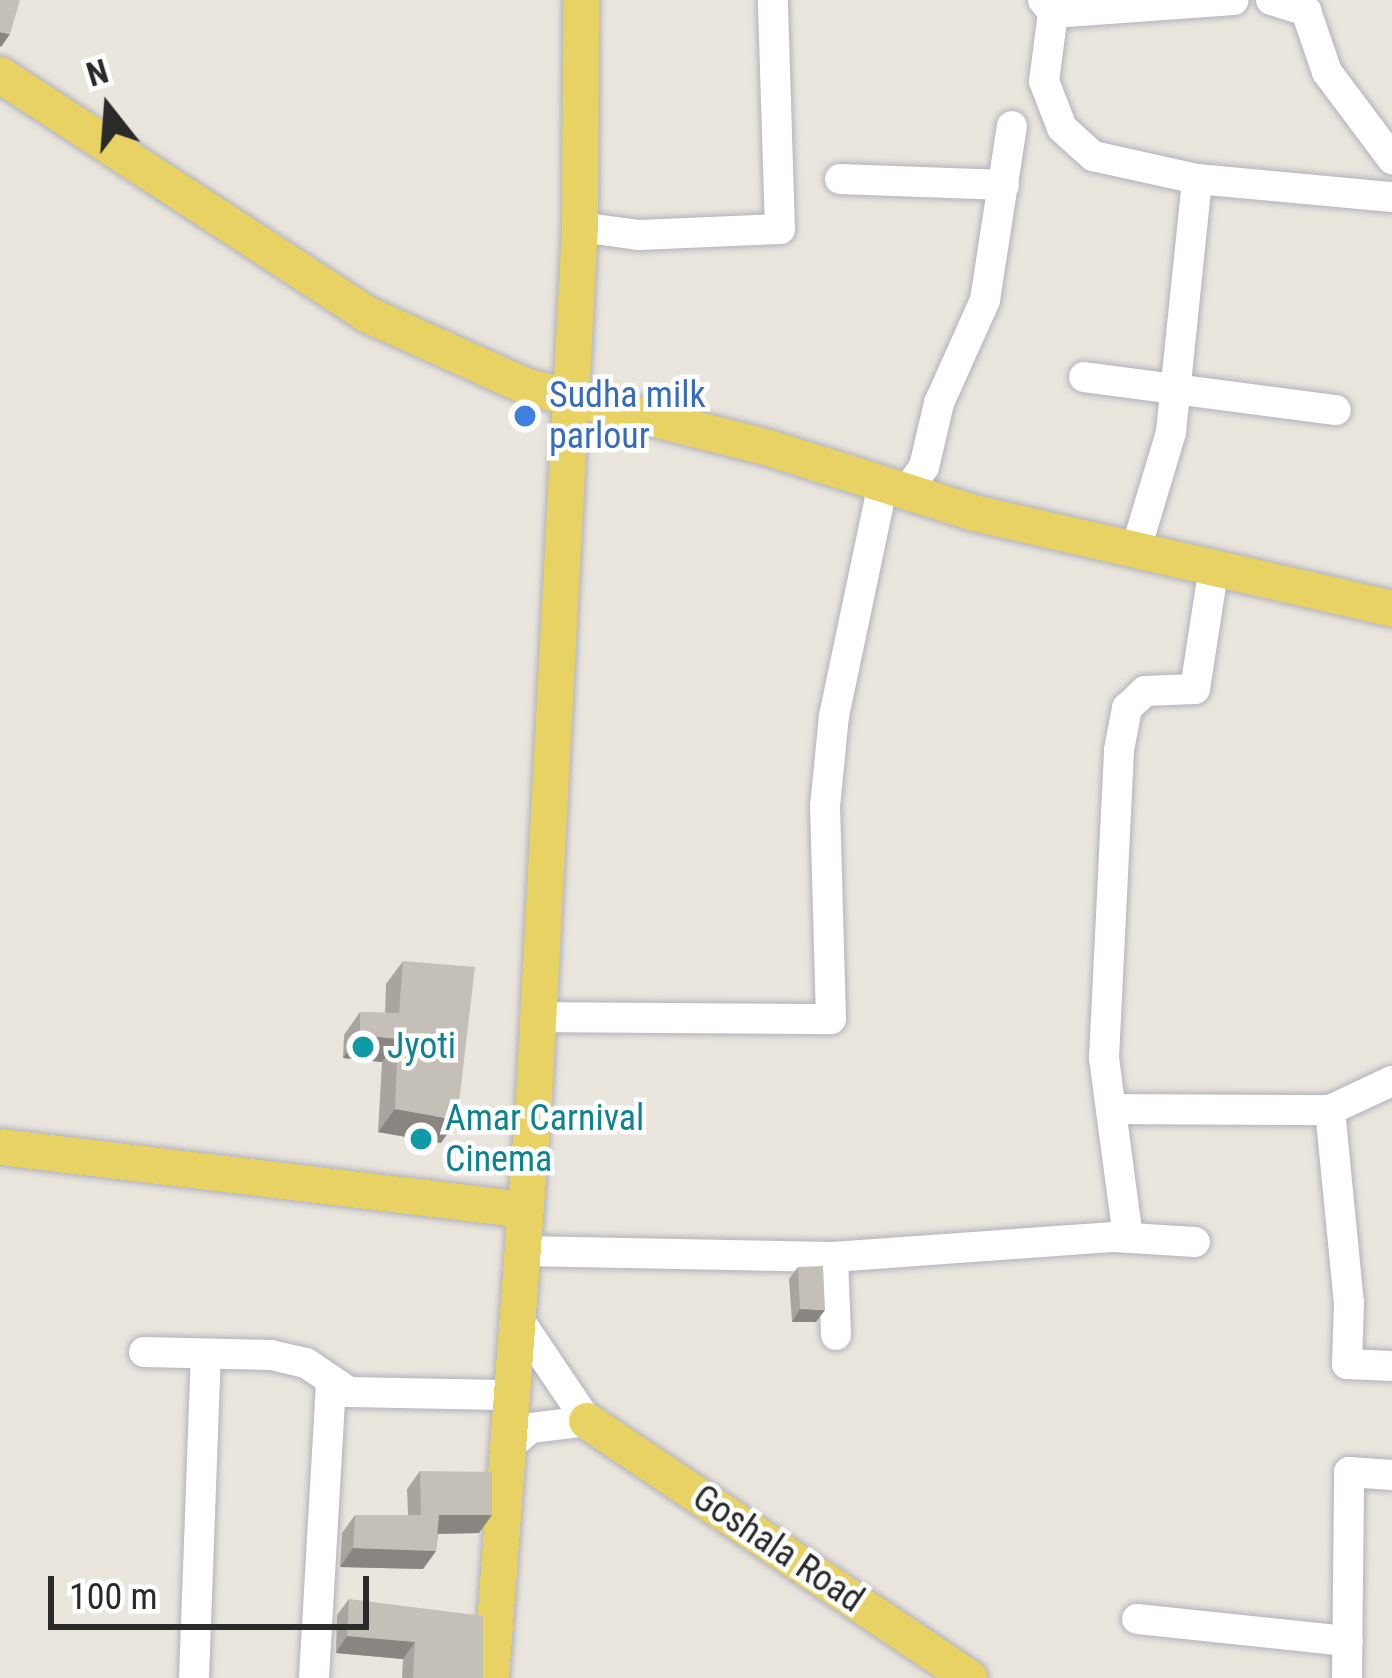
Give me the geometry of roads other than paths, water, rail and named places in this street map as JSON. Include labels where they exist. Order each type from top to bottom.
[{"type":"main road","points":[[491,1678],[538,1017],[580,227],[581,0]]},
{"type":"main road","points":[[0,75],[366,314],[569,403],[769,448],[895,487],[1392,609]]},
{"type":"main road","points":[[0,1147],[525,1210]]},
{"type":"main road","name":"Goshala Road","points":[[587,1420],[970,1678]]},
{"type":"street","points":[[580,227],[639,235],[780,229],[773,0]]},
{"type":"street","points":[[1234,0],[1048,7],[1044,81],[1062,128],[1093,156],[1197,179],[1392,197]]},
{"type":"street","points":[[1271,0],[1306,11],[1327,72],[1392,159]]},
{"type":"street","points":[[538,1017],[831,1019],[827,784],[895,487],[924,466],[939,403],[985,300],[1012,126]]},
{"type":"street","points":[[840,179],[1004,184]]},
{"type":"street","points":[[1136,549],[1176,389],[1197,179]]},
{"type":"street","points":[[1084,377],[1336,410]]},
{"type":"street","points":[[1128,1238],[1104,1058],[1119,750],[1127,708],[1144,691],[1195,688],[1214,566]]},
{"type":"street","points":[[1113,1109],[1330,1109],[1392,1081]]},
{"type":"street","points":[[1330,1109],[1349,1303],[1347,1364],[1392,1366]]},
{"type":"street","points":[[522,1250],[833,1257],[1128,1238],[1195,1242]]},
{"type":"street","points":[[833,1257],[836,1335]]},
{"type":"street","points":[[508,1447],[531,1428],[587,1420],[517,1318]]},
{"type":"street","points":[[144,1352],[271,1355],[306,1363],[349,1392],[512,1395]]},
{"type":"street","points":[[194,1678],[206,1356]]},
{"type":"street","points":[[314,1678],[331,1380]]},
{"type":"street","points":[[1347,1678],[1349,1472],[1392,1475]]},
{"type":"street","points":[[1137,1619],[1348,1641]]},
{"type":"place","name":"Sudha milk parlour","points":[[525,416]]},
{"type":"place","name":"Jyoti","points":[[363,1047]]},
{"type":"place","name":"Amar Carnival Cinema","points":[[421,1139]]}]
